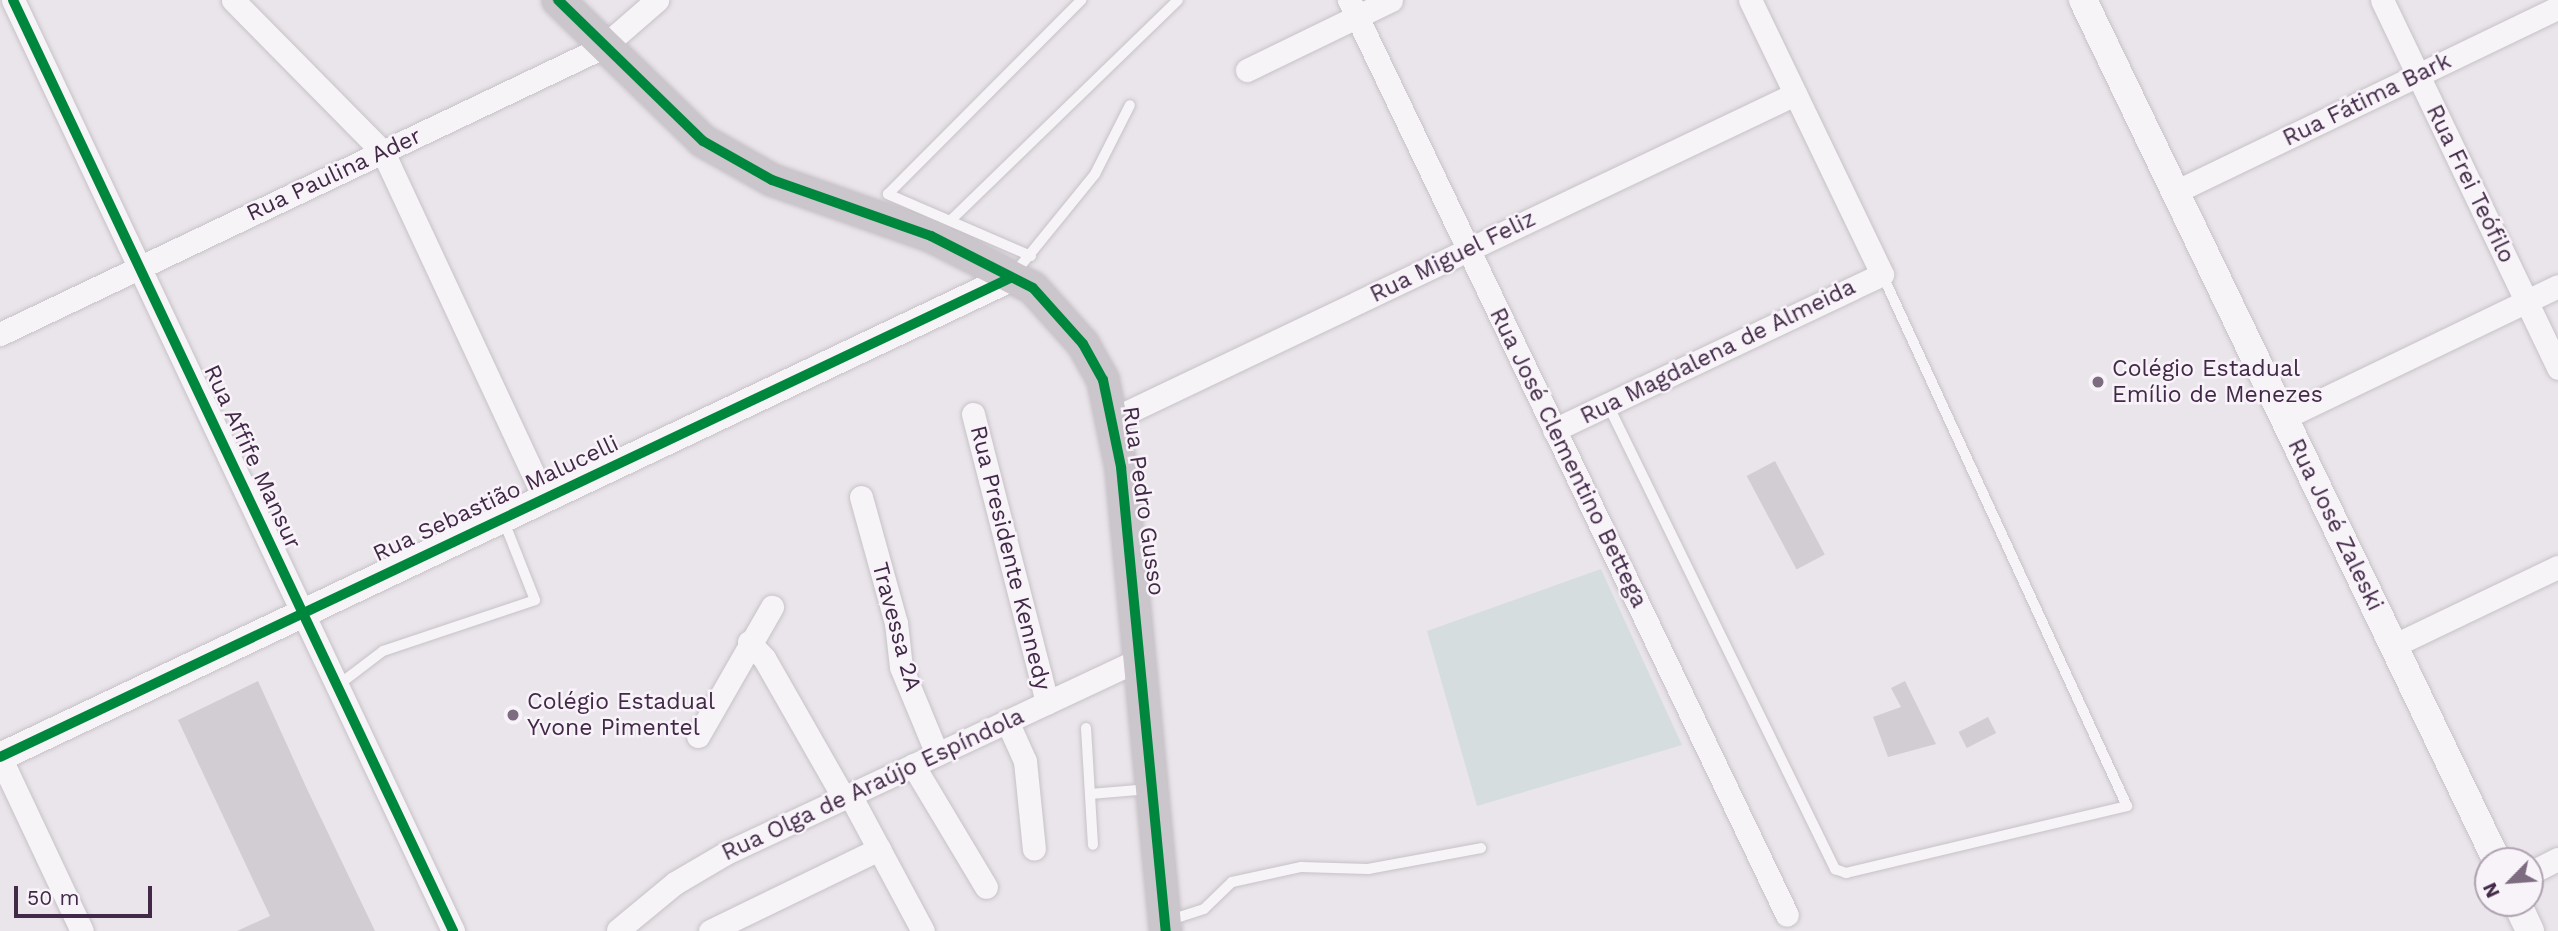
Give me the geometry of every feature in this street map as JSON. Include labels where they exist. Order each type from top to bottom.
[{"type":"main road","name":"Rua Pedro Gusso","points":[[558,0],[674,117],[737,163],[883,205],[959,249],[1020,267],[1111,421],[1141,659],[1166,926]]},
{"type":"street","name":"Rua Affife Mansur","points":[[13,0],[453,931]]},
{"type":"street","points":[[233,0],[383,152],[545,499]]},
{"type":"street","name":"Rua Paulina Ader","points":[[0,334],[603,47],[657,0]]},
{"type":"street","points":[[1247,70],[1352,8],[1391,0]]},
{"type":"street","points":[[1750,0],[1882,274]]},
{"type":"street","name":"Rua José Zaleski","points":[[2083,0],[2490,847]]},
{"type":"street","name":"Rua Frei Teófilo","points":[[2382,0],[2558,368]]},
{"type":"street","name":"Rua José Clementino Bettega","points":[[1352,8],[1787,915]]},
{"type":"street","name":"Rua Fátima Bark","points":[[2175,192],[2558,8]]},
{"type":"street","name":"Rua Miguel Feliz","points":[[1111,421],[1795,94]]},
{"type":"street","name":"Rua Sebastião Malucelli","points":[[0,757],[545,499],[1020,267]]},
{"type":"street","name":"Rua Magdalena de Almeida","points":[[1554,430],[1882,274]]},
{"type":"street","points":[[2284,418],[2558,286]]},
{"type":"street","name":"Rua Presidente Kennedy","points":[[973,414],[1047,703]]},
{"type":"street","name":"Travessa 2A","points":[[861,497],[896,623],[899,660],[937,754]]},
{"type":"street","points":[[2393,646],[2558,566]]},
{"type":"street","points":[[698,736],[749,642],[772,607]]},
{"type":"street","points":[[749,642],[764,658],[879,849],[923,931]]},
{"type":"street","name":"Rua Olga de Araújo Espíndola","points":[[618,930],[698,868],[1141,659]]},
{"type":"street","points":[[1007,721],[1025,761],[1034,849]]},
{"type":"street","points":[[0,757],[82,931]]},
{"type":"street","points":[[913,765],[986,887]]},
{"type":"street","points":[[710,931],[879,849]]},
{"type":"lane","points":[[883,205],[1081,0]]},
{"type":"lane","points":[[951,220],[1178,0]]},
{"type":"lane","points":[[883,205],[951,220],[1020,267],[1095,174],[1130,105]]},
{"type":"lane","points":[[1608,405],[1835,869],[1846,873],[2127,806],[1882,274]]},
{"type":"lane","points":[[337,686],[383,651],[536,600],[503,519]]},
{"type":"lane","points":[[1087,727],[1093,845]]},
{"type":"lane","points":[[1090,794],[1153,789]]},
{"type":"lane","points":[[1166,926],[1204,909],[1232,882],[1301,867],[1368,869],[1481,848]]},
{"type":"shaded area","points":[[1601,569],[1682,745],[1477,806],[1427,631]]},
{"type":"building","points":[[1775,461],[1825,555],[1797,570],[1747,476]]},
{"type":"building","points":[[258,681],[375,931],[237,931],[270,916],[178,720]]},
{"type":"building","points":[[1905,681],[1936,744],[1888,757],[1873,717],[1901,707],[1891,688]]},
{"type":"building","points":[[1988,717],[1996,733],[1967,748],[1959,732]]},
{"type":"cycle path","points":[[13,0],[453,931]]},
{"type":"cycle path","points":[[558,0],[703,141],[772,180],[931,236],[1033,288],[1083,344],[1103,380],[1121,467],[1166,931]]},
{"type":"cycle path","points":[[0,757],[1010,278]]},
{"type":"place","name":"Colégio Estadual Emílio de Menezes","points":[[2098,382]]},
{"type":"place","name":"Colégio Estadual Yvone Pimentel","points":[[513,715]]}]
